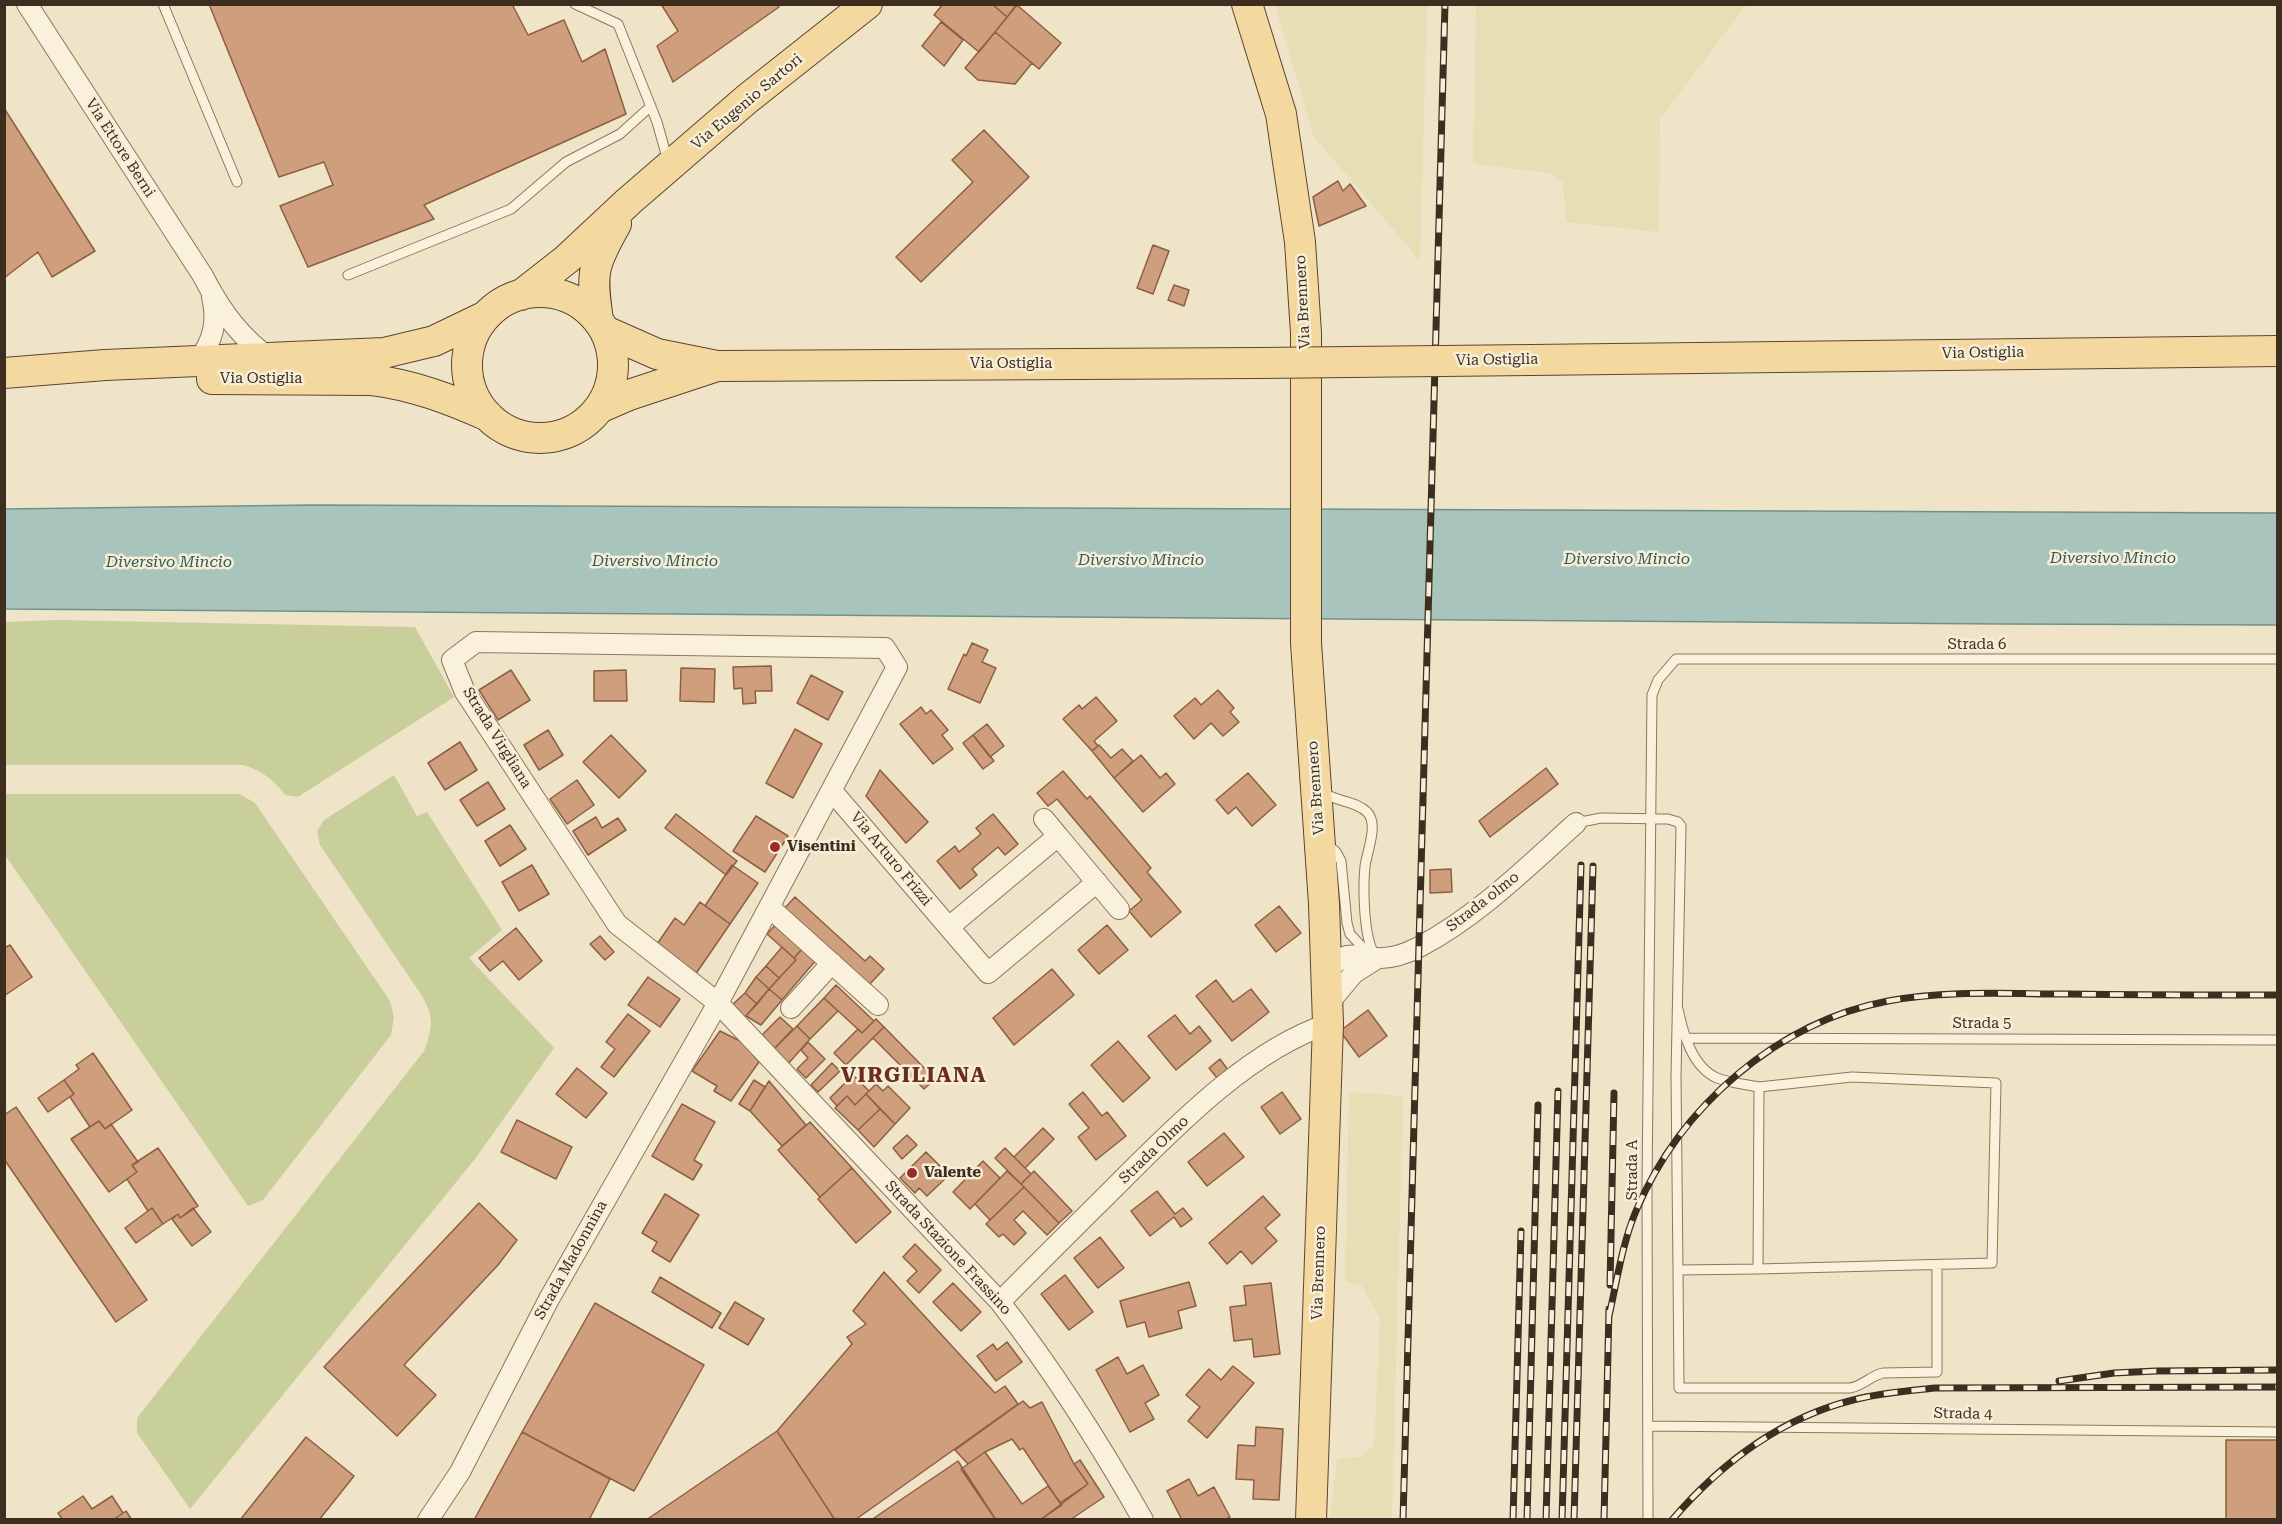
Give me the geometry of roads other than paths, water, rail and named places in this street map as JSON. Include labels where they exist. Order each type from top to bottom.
[{"type":"main road","name":"Via Brennero","points":[[1223,4],[1264,60]]},
{"type":"main road","name":"Via Brennero","points":[[1246,4],[1281,114],[1300,242],[1306,333],[1306,643],[1328,1014],[1311,1520]]},
{"type":"main road","name":"Via Eugenio Sartori","points":[[521,295],[567,259],[629,201],[859,6]]},
{"type":"main road","name":"Via Eugenio Sartori","points":[[602,326],[593,286],[594,271],[599,255],[629,201]]},
{"type":"main road","points":[[545,292],[568,297],[587,309],[602,326],[612,352],[613,370],[609,388],[599,408],[574,430],[548,437],[524,436],[511,432],[488,416],[471,389],[467,364],[473,336],[486,316],[497,306],[521,295],[545,292]]},
{"type":"main road","name":"Via Ostiglia","points":[[17,372],[105,364],[371,354],[434,342],[486,316]]},
{"type":"main road","name":"Via Ostiglia","points":[[602,326],[650,352],[717,366],[1259,363],[2277,351]]},
{"type":"main road","points":[[111,379],[137,372],[231,370],[256,358]]},
{"type":"main road","name":"Via Ostiglia","points":[[599,408],[629,395],[717,366]]},
{"type":"main road","name":"Via Ostiglia","points":[[17,372],[111,379],[372,380],[410,386],[462,404],[488,416]]},
{"type":"street","name":"Via Ettore Berni","points":[[27,4],[203,276],[211,292],[237,329],[254,347],[256,358]]},
{"type":"street","name":"Via Ettore Berni","points":[[198,361],[208,348],[216,320],[211,292]]},
{"type":"street","name":"Via Ettore Berni","points":[[237,329],[242,346],[256,358]]},
{"type":"street","name":"Strada Virgliana","points":[[718,1003],[617,924],[465,692],[452,660],[476,642],[885,648]]},
{"type":"street","name":"Strada Madonnina","points":[[428,1520],[460,1472],[549,1299],[718,1003],[897,667],[885,648]]},
{"type":"street","name":"Via Arturo Frizzi","points":[[832,791],[988,973],[1097,882]]},
{"type":"street","points":[[1044,819],[1119,909]]},
{"type":"street","name":"Strada olmo","points":[[1326,973],[1333,965],[1348,956],[1378,958],[1402,955],[1447,930],[1504,889],[1576,823]]},
{"type":"street","points":[[949,927],[1058,836]]},
{"type":"street","points":[[769,907],[878,1005]]},
{"type":"street","name":"Strada olmo","points":[[1328,1014],[1354,973],[1378,958]]},
{"type":"street","points":[[791,1008],[832,963]]},
{"type":"street","name":"Strada Stazione Frassino","points":[[718,1003],[1000,1302],[1035,1347],[1085,1420],[1143,1520]]},
{"type":"street","name":"Strada Olmo","points":[[1000,1302],[1175,1127],[1246,1069],[1328,1014]]},
{"type":"lane","points":[[163,4],[237,182]]},
{"type":"lane","points":[[575,4],[618,24],[651,106],[670,166]]},
{"type":"lane","points":[[348,275],[512,209],[566,162],[620,134],[651,106]]},
{"type":"lane","name":"Strada 6","points":[[1676,659],[2277,659]]},
{"type":"lane","name":"Strada A","points":[[1648,1520],[1652,695],[1658,680],[1676,659]]},
{"type":"lane","points":[[1316,785],[1323,793],[1358,806],[1368,813],[1372,821],[1365,883],[1368,937],[1373,952],[1378,958]]},
{"type":"lane","points":[[1576,823],[1601,818],[1668,819],[1678,822],[1682,833],[1676,1076],[1679,1388],[1850,1388],[1859,1386],[1882,1372],[1936,1372],[1937,1265]]},
{"type":"lane","points":[[1319,836],[1336,852],[1341,861],[1350,934],[1366,952],[1378,958]]},
{"type":"lane","points":[[1678,1009],[1686,1038],[1695,1057],[1707,1072],[1718,1078],[1759,1087],[1852,1077],[1996,1083],[1992,1263],[1678,1270]]},
{"type":"lane","name":"Strada 5","points":[[1686,1038],[2277,1040]]},
{"type":"lane","points":[[1758,1269],[1759,1087]]},
{"type":"lane","name":"Strada 4","points":[[1648,1426],[2277,1432]]},
{"type":"water","name":"Diversivo Mincio","points":[[313,505],[2277,513],[2277,625],[5,609],[4,509]]},
{"type":"railway","points":[[1403,1520],[1445,4]]},
{"type":"railway","points":[[1562,1520],[1581,865]]},
{"type":"railway","points":[[1574,1520],[1593,866]]},
{"type":"railway","points":[[1609,1316],[1623,1249],[1636,1211],[1655,1173],[1678,1137],[1706,1104],[1737,1075],[1771,1049],[1808,1028],[1847,1012],[1888,1001],[1933,995],[2001,993],[2278,995]]},
{"type":"railway","points":[[1546,1520],[1558,1091]]},
{"type":"railway","points":[[1610,1285],[1614,1093]]},
{"type":"railway","points":[[1527,1520],[1538,1105]]},
{"type":"railway","points":[[1513,1520],[1521,1231]]},
{"type":"railway","points":[[1604,1520],[1609,1309]]},
{"type":"railway","points":[[2059,1381],[2114,1373],[2278,1370]]},
{"type":"railway","points":[[1672,1520],[1710,1480],[1754,1446],[1801,1418],[1853,1400],[1894,1392],[1935,1388],[2278,1387]]},
{"type":"place","name":"Visentini","points":[[775,847]]},
{"type":"place","name":"Valente","points":[[912,1173]]},
{"type":"district","name":"VIRGILIANA","points":[[914,1076]]}]
